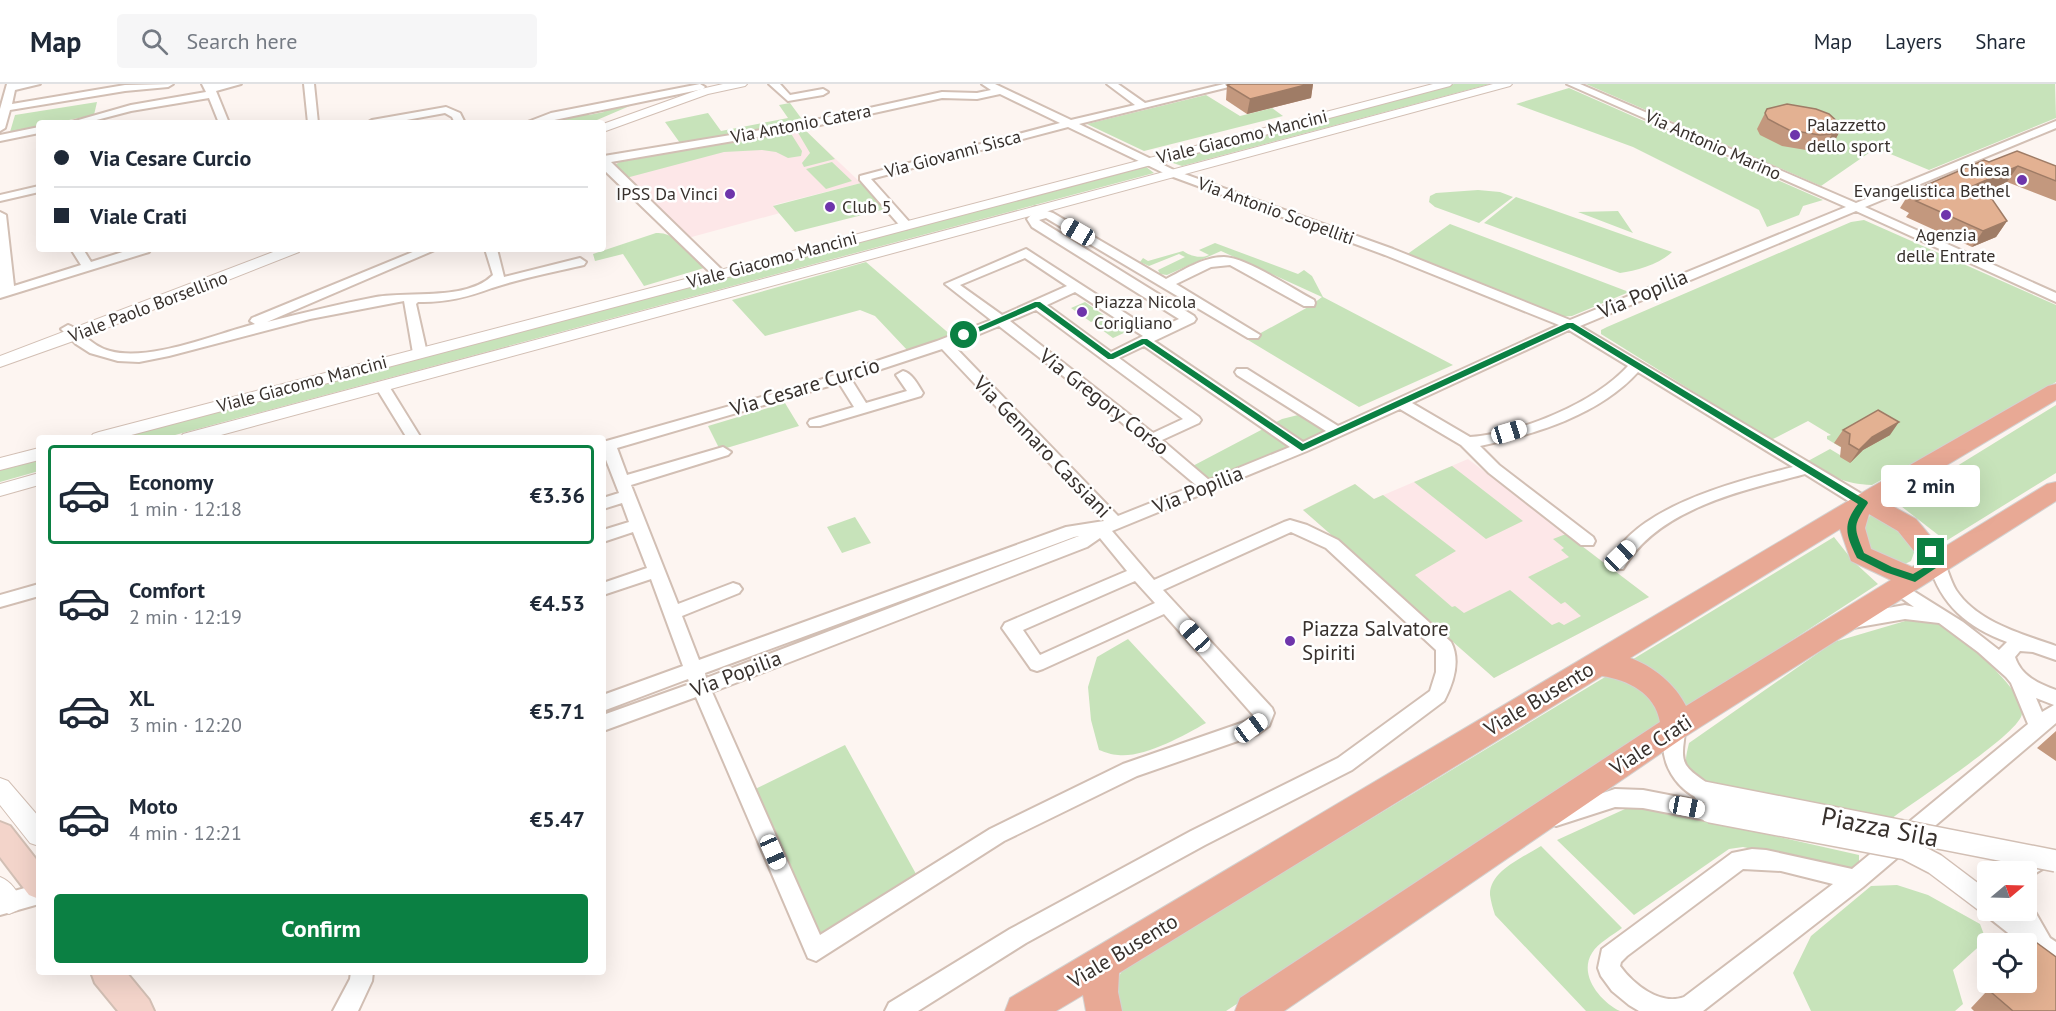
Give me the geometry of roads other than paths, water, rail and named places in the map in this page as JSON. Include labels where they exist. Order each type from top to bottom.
[{"type":"main road","name":"Viale Busento","points":[[1023,1011],[1863,503],[2056,391]]},
{"type":"main road","name":"Viale Crati","points":[[1253,1011],[1676,727],[2056,490]]},
{"type":"main road","points":[[1863,503],[1888,512],[1908,524],[1924,540],[1917,576],[1860,555],[1850,530],[1854,516],[1863,503]]},
{"type":"main road","points":[[1598,664],[1630,669],[1656,687],[1672,706],[1676,727]]},
{"type":"main road","points":[[0,835],[36,881]]},
{"type":"main road","points":[[1102,963],[1100,993],[1104,1011]]},
{"type":"street","points":[[0,128],[11,86],[35,84]]},
{"type":"street","points":[[4,111],[125,88],[168,84]]},
{"type":"street","points":[[85,120],[236,84]]},
{"type":"street","points":[[309,84],[313,120]]},
{"type":"street","points":[[543,120],[640,98],[741,84]]},
{"type":"street","points":[[774,84],[790,99],[823,93]]},
{"type":"street","name":"Via Antonio Scopelliti","points":[[987,84],[1172,173],[1389,252],[1570,325],[1863,503]]},
{"type":"street","points":[[1112,84],[1143,106]]},
{"type":"street","points":[[1068,124],[1236,84]]},
{"type":"street","name":"Viale Giacomo Mancini","points":[[110,435],[1446,84]]},
{"type":"street","name":"Viale Giacomo Mancini","points":[[200,435],[1037,212],[1482,87],[1506,84]]},
{"type":"street","name":"Via Antonio Marino","points":[[1572,84],[1854,206],[2056,298]]},
{"type":"street","points":[[606,120],[655,102],[707,87]]},
{"type":"street","points":[[606,127],[707,87]]},
{"type":"street","points":[[122,111],[125,88]]},
{"type":"street","points":[[209,89],[222,120]]},
{"type":"street","name":"Via Antonio Catera","points":[[606,160],[797,127],[942,95],[977,96],[999,91]]},
{"type":"street","points":[[640,98],[655,102]]},
{"type":"street","points":[[388,120],[440,110],[452,111],[457,120]]},
{"type":"street","name":"Via Giovanni Sisca","points":[[906,225],[864,178],[1068,124]]},
{"type":"street","name":"Via Popilia","points":[[606,722],[697,680],[1081,543],[1108,526],[1302,448],[1570,325],[2056,124]]},
{"type":"street","points":[[0,138],[36,131]]},
{"type":"street","points":[[606,164],[719,274]]},
{"type":"street","points":[[0,198],[36,190]]},
{"type":"street","points":[[1111,357],[1189,320],[1036,224],[1033,219],[1037,212],[1049,215],[1253,335]]},
{"type":"street","points":[[0,215],[4,292],[136,252]]},
{"type":"street","points":[[79,252],[88,267]]},
{"type":"street","name":"Viale Paolo Borsellino","points":[[0,362],[266,252]]},
{"type":"street","name":"Viale Paolo Borsellino","points":[[0,353],[71,333],[286,252]]},
{"type":"street","points":[[224,336],[311,297],[424,252]]},
{"type":"street","points":[[489,285],[499,276],[492,252]]},
{"type":"street","points":[[1076,286],[999,320],[951,284],[1026,253],[1076,286],[1302,448]]},
{"type":"street","points":[[1166,284],[1213,261],[1224,260],[1233,262],[1310,303]]},
{"type":"street","points":[[71,333],[96,351],[128,358],[163,354],[224,336],[395,298],[443,297],[580,262]]},
{"type":"street","points":[[416,297],[409,303],[420,353]]},
{"type":"street","points":[[1037,304],[1194,420],[1152,439]]},
{"type":"street","name":"Via Cesare Curcio","points":[[606,446],[944,344],[999,320]]},
{"type":"street","name":"Via Gregory Corso","points":[[999,320],[1152,439],[1208,486]]},
{"type":"street","name":"Via Gennaro Cassiani","points":[[944,344],[1108,526]]},
{"type":"street","points":[[1467,442],[1488,439],[1550,420],[1595,401],[1626,378],[1637,365]]},
{"type":"street","points":[[1242,372],[1337,432]]},
{"type":"street","points":[[815,423],[916,393],[903,375]]},
{"type":"street","points":[[842,376],[863,409]]},
{"type":"street","points":[[382,386],[412,435]]},
{"type":"street","points":[[1401,402],[1467,442],[1494,469],[1587,541]]},
{"type":"street","points":[[606,446],[657,571],[697,680],[816,950],[997,835],[1130,770],[1234,735],[1262,721],[1265,713],[1144,580],[1108,526]]},
{"type":"street","points":[[606,502],[625,489],[723,452]]},
{"type":"street","points":[[36,455],[4,463],[2,489],[36,480]]},
{"type":"street","points":[[1617,565],[1620,556],[1646,531],[1682,508],[1719,493],[1808,468]]},
{"type":"street","points":[[606,535],[638,525]]},
{"type":"street","points":[[897,1011],[1018,936],[1198,838],[1345,764],[1437,696],[1447,671],[1445,647],[1332,544],[1290,526],[1011,628],[1036,664],[1167,605]]},
{"type":"street","points":[[606,588],[657,571]]},
{"type":"street","points":[[1917,576],[1955,624],[1987,648],[2031,689],[2056,698]]},
{"type":"street","points":[[1917,576],[1947,592],[1962,609],[1998,631],[2056,653]]},
{"type":"street","points":[[673,613],[733,589]]},
{"type":"street","points":[[0,601],[36,591]]},
{"type":"street","points":[[1840,624],[1905,612],[1929,614],[1955,624]]},
{"type":"street","points":[[2038,646],[2015,645],[2004,655],[2005,663],[2015,676],[2039,726]]},
{"type":"street","name":"Via Popilia","points":[[606,702],[697,680]]},
{"type":"street","points":[[1855,880],[1777,861],[1752,857],[1739,860],[1619,948],[1610,957],[1609,968],[1623,990],[1643,1001],[1677,1011],[1691,1006],[1855,880],[2056,712]]},
{"type":"street","points":[[1676,727],[1672,746],[1673,762],[1707,802]]},
{"type":"street","points":[[0,788],[36,831]]},
{"type":"street","points":[[1529,826],[1615,798],[1707,802]]},
{"type":"street","name":"Piazza Sila","points":[[1707,802],[2049,860]]},
{"type":"street","name":"Piazza Sila","points":[[1707,802],[1906,849],[1935,864],[1977,896]]},
{"type":"street","points":[[3,899],[36,894]]},
{"type":"street","points":[[2010,921],[2050,951]]},
{"type":"street","points":[[2030,921],[2050,951]]},
{"type":"street","points":[[345,1011],[362,981],[362,975]]},
{"type":"place","name":"Palazzetto dello sport","points":[[1795,135]]},
{"type":"place","name":"Chiesa Evangelistica Bethel","points":[[2022,180]]},
{"type":"place","name":"IPSS Da Vinci","points":[[730,194]]},
{"type":"place","name":"Club 5","points":[[830,207]]},
{"type":"place","name":"Agenzia delle Entrate","points":[[1946,215]]},
{"type":"place","name":"Piazza Nicola Corigliano","points":[[1082,312]]},
{"type":"place","name":"Piazza Salvatore Spiriti","points":[[1290,641]]}]
